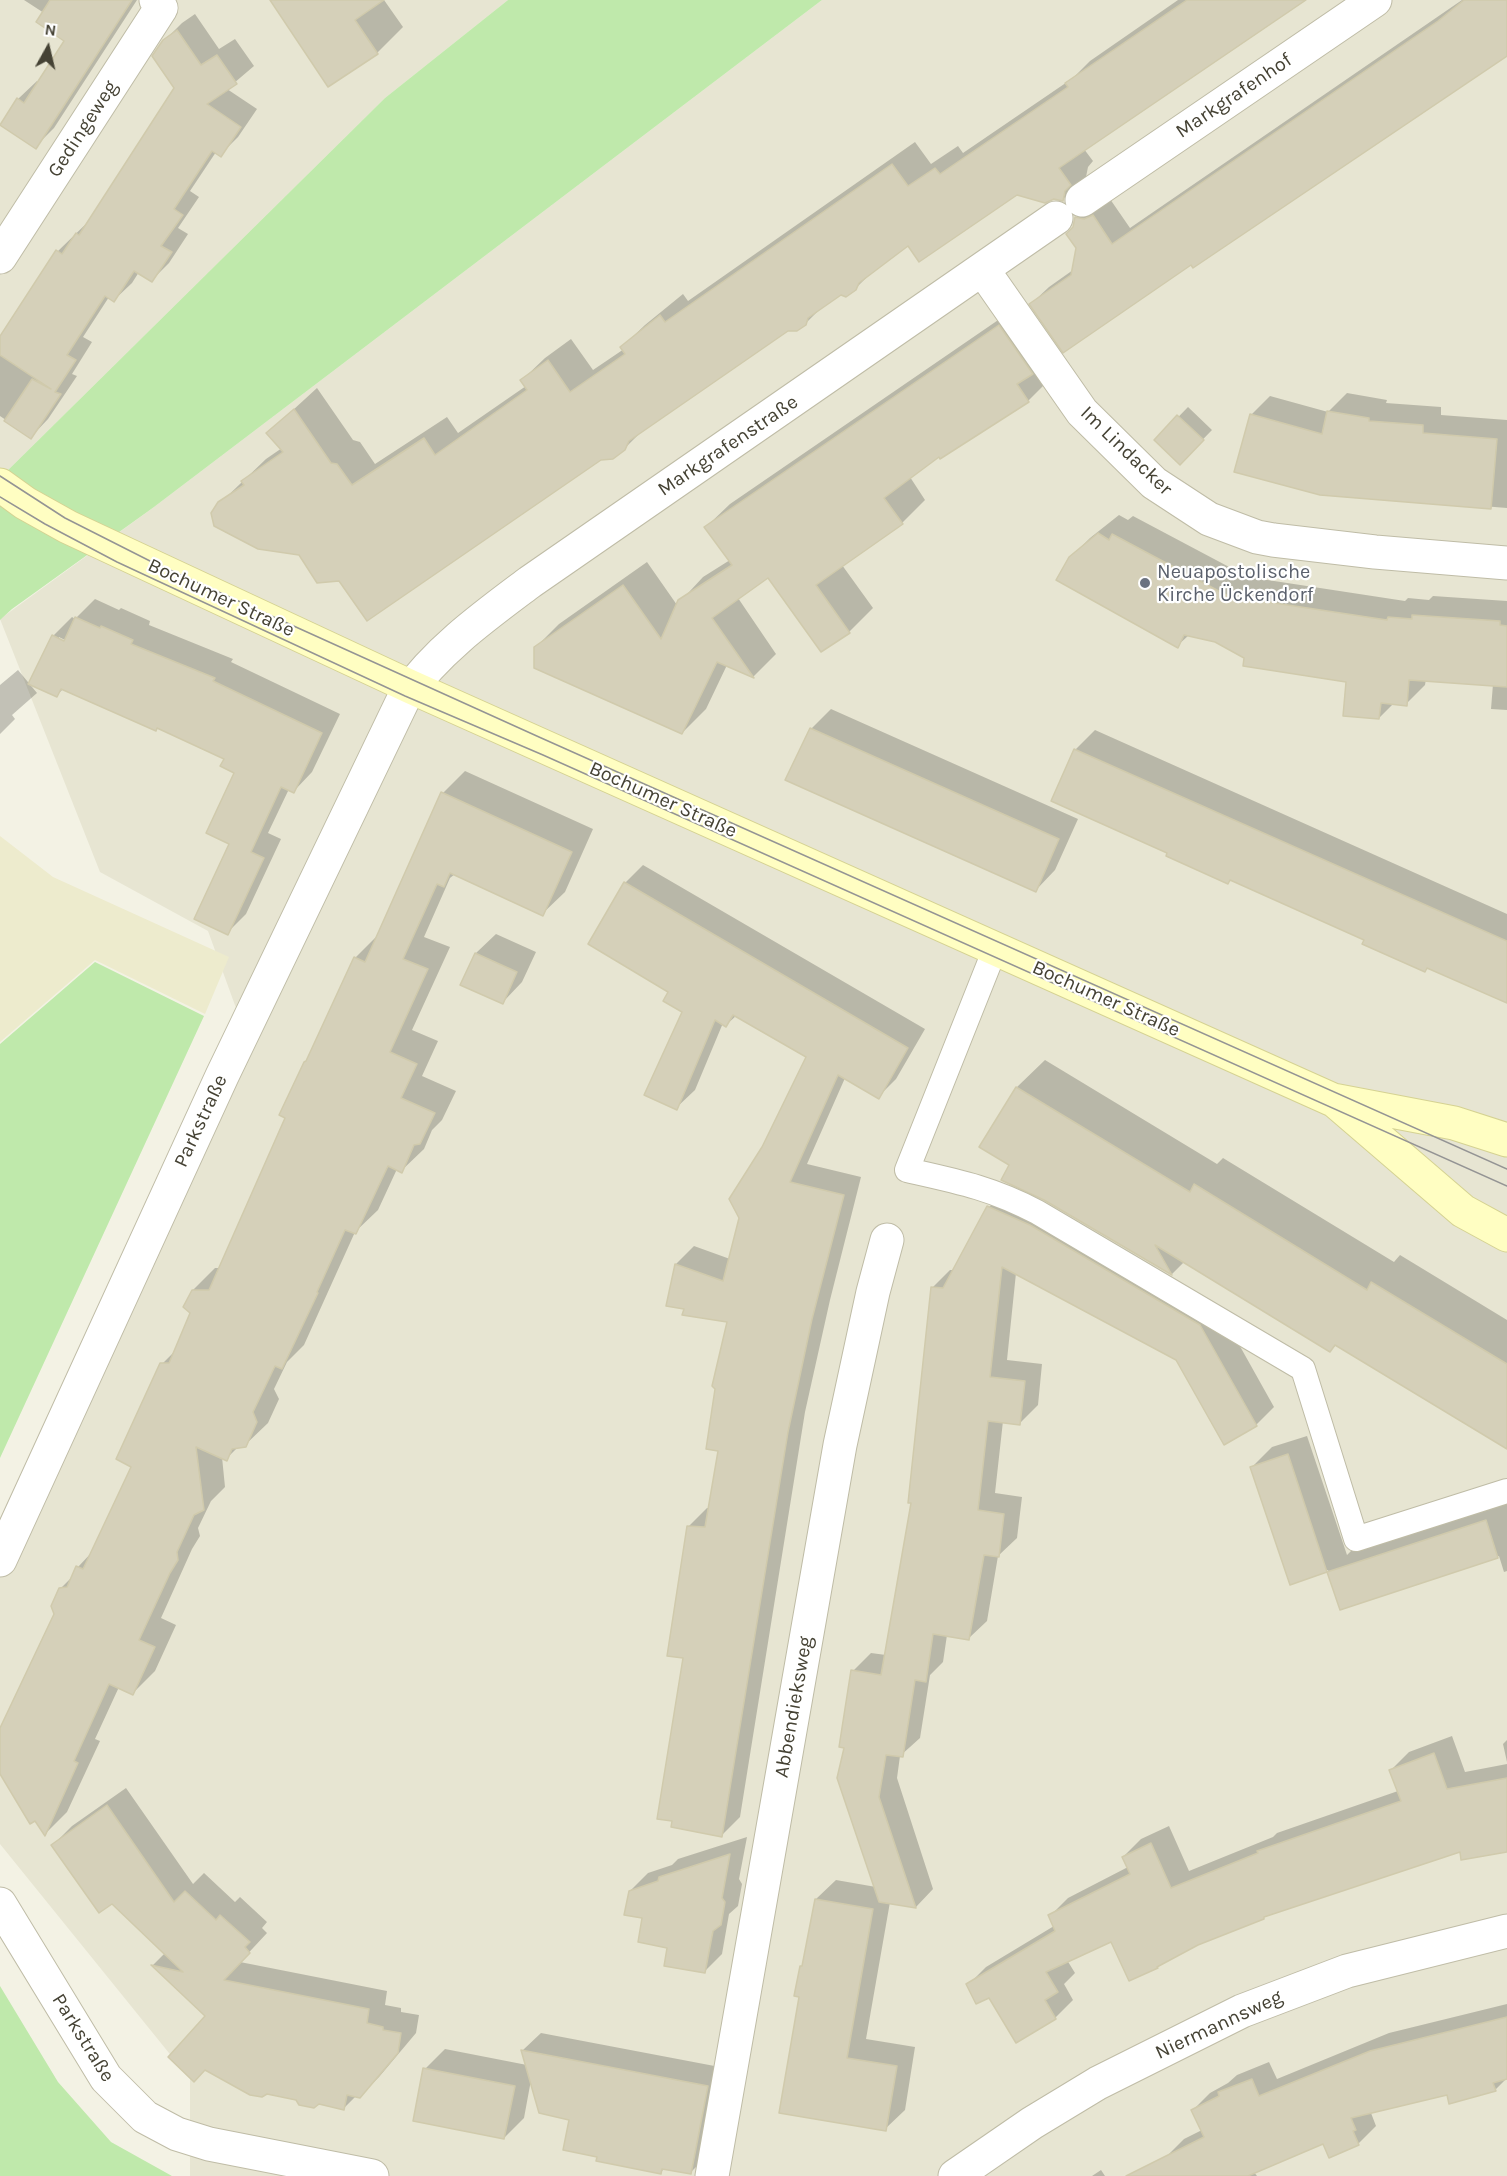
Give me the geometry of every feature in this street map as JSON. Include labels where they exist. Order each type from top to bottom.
[{"type":"main road","name":"Bochumer Straße","points":[[0,485],[68,527],[411,687],[1333,1100],[1454,1123],[1507,1140]]},
{"type":"main road","name":"Bochumer Straße","points":[[1333,1100],[1463,1212],[1507,1235]]},
{"type":"street","name":"Gedingeweg","points":[[0,257],[161,8],[156,0]]},
{"type":"street","name":"Markgrafenhof","points":[[1077,204],[1375,0]]},
{"type":"street","name":"Markgrafenstraße","points":[[411,687],[423,673],[483,618],[530,582],[1077,204]]},
{"type":"street","name":"Im Lindacker","points":[[983,270],[1082,412],[1154,483],[1209,519],[1257,537],[1272,540],[1375,552],[1507,562]]},
{"type":"street","name":"Parkstraße","points":[[0,1560],[222,1076],[411,687]]},
{"type":"street","name":"Abbendieksweg","points":[[712,2176],[840,1445],[873,1292],[887,1240]]},
{"type":"street","name":"Parkstraße","points":[[0,1904],[106,2078],[145,2116],[177,2134],[209,2144],[372,2176]]},
{"type":"street","name":"Niermannsweg","points":[[955,2176],[1032,2123],[1098,2083],[1242,2011],[1347,1971],[1507,1931]]},
{"type":"lane","points":[[995,950],[907,1170],[967,1183],[1007,1196],[1303,1369],[1356,1539],[1507,1491]]},
{"type":"shaded area","points":[[0,0],[508,0],[385,98],[0,478]]},
{"type":"shaded area","points":[[822,0],[1507,0],[1507,2176],[190,2176],[190,2079],[0,1844],[0,1547],[240,1019],[208,931],[100,872],[0,619],[154,507]]},
{"type":"shaded area","points":[[0,836],[53,877],[229,957],[205,1014],[95,960],[0,1042]]},
{"type":"green space","points":[[508,0],[822,0],[154,507],[0,620],[0,478],[385,98]]},
{"type":"green space","points":[[95,962],[204,1016],[0,1458],[0,1044]]},
{"type":"green space","points":[[0,1986],[58,2082],[111,2142],[172,2176],[0,2176]]},
{"type":"building","points":[[50,0],[132,0],[36,149],[0,125],[17,98],[24,103],[64,41],[36,22]]},
{"type":"building","points":[[270,0],[384,0],[355,20],[378,54],[328,87]]},
{"type":"building","points":[[1187,0],[1306,0],[1059,168],[1071,185],[1065,191],[1063,201],[1054,199],[1045,203],[1017,195],[919,262],[908,246],[859,283],[856,290],[846,297],[841,295],[808,318],[806,325],[797,331],[788,331],[629,441],[625,450],[613,459],[601,460],[367,621],[339,581],[317,583],[299,555],[258,549],[214,526],[211,513],[218,502],[244,485],[241,481],[283,452],[266,433],[294,409],[331,463],[337,464],[352,485],[424,438],[435,455],[527,390],[520,380],[548,360],[570,392],[625,354],[620,347],[660,315],[665,322],[892,164],[908,186],[935,168],[940,174],[1068,87],[1065,83]]},
{"type":"building","points":[[1464,0],[1507,0],[1507,56],[1193,268],[1191,265],[1063,353],[1029,304],[1071,275],[1076,248],[1066,234],[1073,227],[1075,217],[1084,219],[1093,215],[1112,244],[1438,21]]},
{"type":"building","points":[[177,30],[201,65],[217,55],[237,84],[207,104],[241,127],[221,157],[212,151],[174,209],[183,215],[161,246],[172,252],[152,282],[134,271],[114,302],[105,296],[67,355],[76,360],[55,392],[61,394],[31,439],[4,421],[32,379],[51,389],[0,355],[0,336],[56,250],[62,254],[76,233],[79,235],[174,88],[152,56],[163,40]]},
{"type":"building","points":[[999,325],[1033,374],[1017,384],[1029,402],[940,459],[939,457],[884,498],[903,524],[816,585],[850,633],[821,652],[768,578],[712,618],[754,678],[717,662],[682,734],[534,668],[534,647],[623,585],[661,639],[678,600],[732,565],[704,527]]},
{"type":"building","points":[[1327,411],[1369,418],[1369,421],[1423,425],[1423,433],[1497,439],[1491,509],[1320,495],[1234,472],[1250,414],[1322,434]]},
{"type":"building","points":[[1177,415],[1204,440],[1180,465],[1154,440]]},
{"type":"building","points":[[1098,533],[1109,540],[1112,534],[1228,596],[1387,620],[1388,617],[1412,619],[1412,615],[1500,621],[1500,625],[1507,626],[1507,687],[1409,680],[1407,706],[1381,703],[1379,719],[1343,716],[1346,682],[1243,666],[1244,658],[1215,642],[1184,635],[1178,648],[1056,580],[1069,557]]},
{"type":"building","points":[[75,617],[133,640],[131,644],[215,678],[213,681],[322,733],[294,793],[281,787],[251,852],[264,858],[228,935],[194,919],[229,844],[206,833],[234,773],[220,766],[224,759],[157,728],[156,731],[61,689],[57,697],[28,684],[52,635],[64,641]]},
{"type":"building","points":[[810,728],[1059,839],[1036,892],[785,780]]},
{"type":"building","points":[[1074,749],[1507,941],[1507,1003],[1427,968],[1425,972],[1362,944],[1364,940],[1230,880],[1228,884],[1166,856],[1167,853],[1051,801]]},
{"type":"building","points":[[441,792],[572,852],[543,916],[450,873],[444,887],[437,884],[403,959],[428,969],[390,1052],[417,1064],[401,1098],[435,1113],[420,1144],[414,1145],[402,1173],[388,1166],[356,1234],[345,1230],[282,1369],[275,1366],[253,1412],[257,1422],[246,1447],[232,1449],[227,1461],[196,1447],[204,1510],[194,1515],[177,1552],[178,1560],[139,1640],[155,1647],[133,1695],[109,1684],[74,1761],[78,1763],[45,1836],[35,1821],[30,1824],[0,1774],[0,1728],[54,1614],[51,1606],[59,1588],[67,1587],[76,1566],[83,1569],[131,1467],[116,1459],[160,1363],[169,1363],[190,1313],[183,1307],[192,1290],[209,1290],[285,1118],[279,1115],[354,957],[365,962]]},
{"type":"building","points":[[624,882],[908,1048],[879,1099],[838,1075],[790,1182],[844,1195],[812,1319],[788,1432],[722,1837],[671,1827],[672,1821],[657,1819],[683,1658],[667,1656],[687,1526],[705,1527],[718,1451],[706,1449],[715,1389],[712,1386],[727,1322],[682,1315],[684,1309],[666,1306],[675,1264],[723,1281],[739,1218],[729,1199],[762,1147],[806,1057],[733,1015],[726,1027],[715,1020],[677,1110],[644,1095],[682,1012],[663,1001],[668,992],[588,944]]},
{"type":"building","points":[[475,953],[517,972],[503,1004],[460,985]]},
{"type":"building","points":[[1016,1087],[1190,1192],[1194,1184],[1367,1290],[1371,1282],[1507,1364],[1507,1449],[1335,1345],[1330,1352],[1155,1245],[1172,1275],[1044,1200],[1001,1180],[1009,1165],[979,1147]]},
{"type":"building","points":[[987,1206],[1030,1225],[1200,1325],[1257,1426],[1224,1445],[1176,1360],[1002,1267],[990,1377],[1025,1381],[1020,1425],[988,1421],[978,1510],[1004,1514],[999,1557],[984,1555],[969,1640],[933,1634],[926,1682],[915,1680],[903,1757],[886,1755],[879,1797],[916,1908],[879,1902],[837,1778],[844,1748],[839,1747],[851,1670],[881,1675],[911,1503],[908,1503],[931,1287],[943,1288]]},
{"type":"building","points":[[1288,1454],[1327,1572],[1290,1585],[1250,1467]]},
{"type":"building","points":[[1486,1520],[1498,1558],[1340,1610],[1327,1572]]},
{"type":"building","points":[[1434,1753],[1447,1789],[1507,1778],[1507,1852],[1461,1860],[1460,1852],[1264,1917],[1264,1919],[1198,1945],[1158,1968],[1129,1981],[1111,1942],[1046,1972],[1058,1992],[1045,2000],[1056,2019],[1016,2043],[989,1998],[976,2004],[966,1984],[1055,1931],[1048,1915],[1130,1874],[1122,1857],[1151,1843],[1171,1888],[1258,1853],[1257,1851],[1401,1801],[1389,1770]]},
{"type":"building","points":[[107,1805],[174,1902],[185,1891],[216,1920],[220,1915],[250,1942],[245,1947],[250,1953],[224,1980],[369,2009],[367,2023],[383,2027],[383,2030],[401,2033],[398,2053],[360,2098],[347,2095],[344,2110],[319,2104],[314,2108],[299,2105],[296,2100],[267,2094],[262,2097],[250,2095],[205,2070],[194,2082],[168,2057],[205,2016],[151,1965],[183,1972],[112,1904],[99,1913],[51,1845]]},
{"type":"building","points":[[730,1854],[722,1898],[725,1902],[721,1925],[713,1931],[705,1973],[664,1966],[667,1948],[638,1942],[642,1918],[624,1915],[629,1891],[658,1881],[659,1877]]},
{"type":"building","points":[[815,1899],[873,1909],[847,2058],[897,2066],[886,2131],[779,2113],[799,1997],[794,1996]]},
{"type":"building","points":[[1507,2017],[1507,2079],[1493,2083],[1496,2091],[1449,2104],[1447,2095],[1351,2118],[1359,2145],[1329,2158],[1323,2144],[1248,2176],[1126,2176],[1204,2137],[1191,2110],[1219,2096],[1218,2092],[1252,2079],[1259,2096],[1370,2051]]},
{"type":"building","points":[[521,2050],[708,2086],[691,2174],[662,2169],[661,2174],[596,2161],[597,2157],[563,2150],[569,2120],[539,2113]]},
{"type":"building","points":[[423,2068],[515,2086],[504,2139],[413,2121]]},
{"type":"tram line","points":[[0,476],[65,518],[150,561],[1507,1169]]},
{"type":"tram line","points":[[0,497],[117,562],[405,696],[543,755],[1507,1186]]},
{"type":"place","name":"Neuapostolische Kirche Ückendorf","points":[[1145,583]]}]
